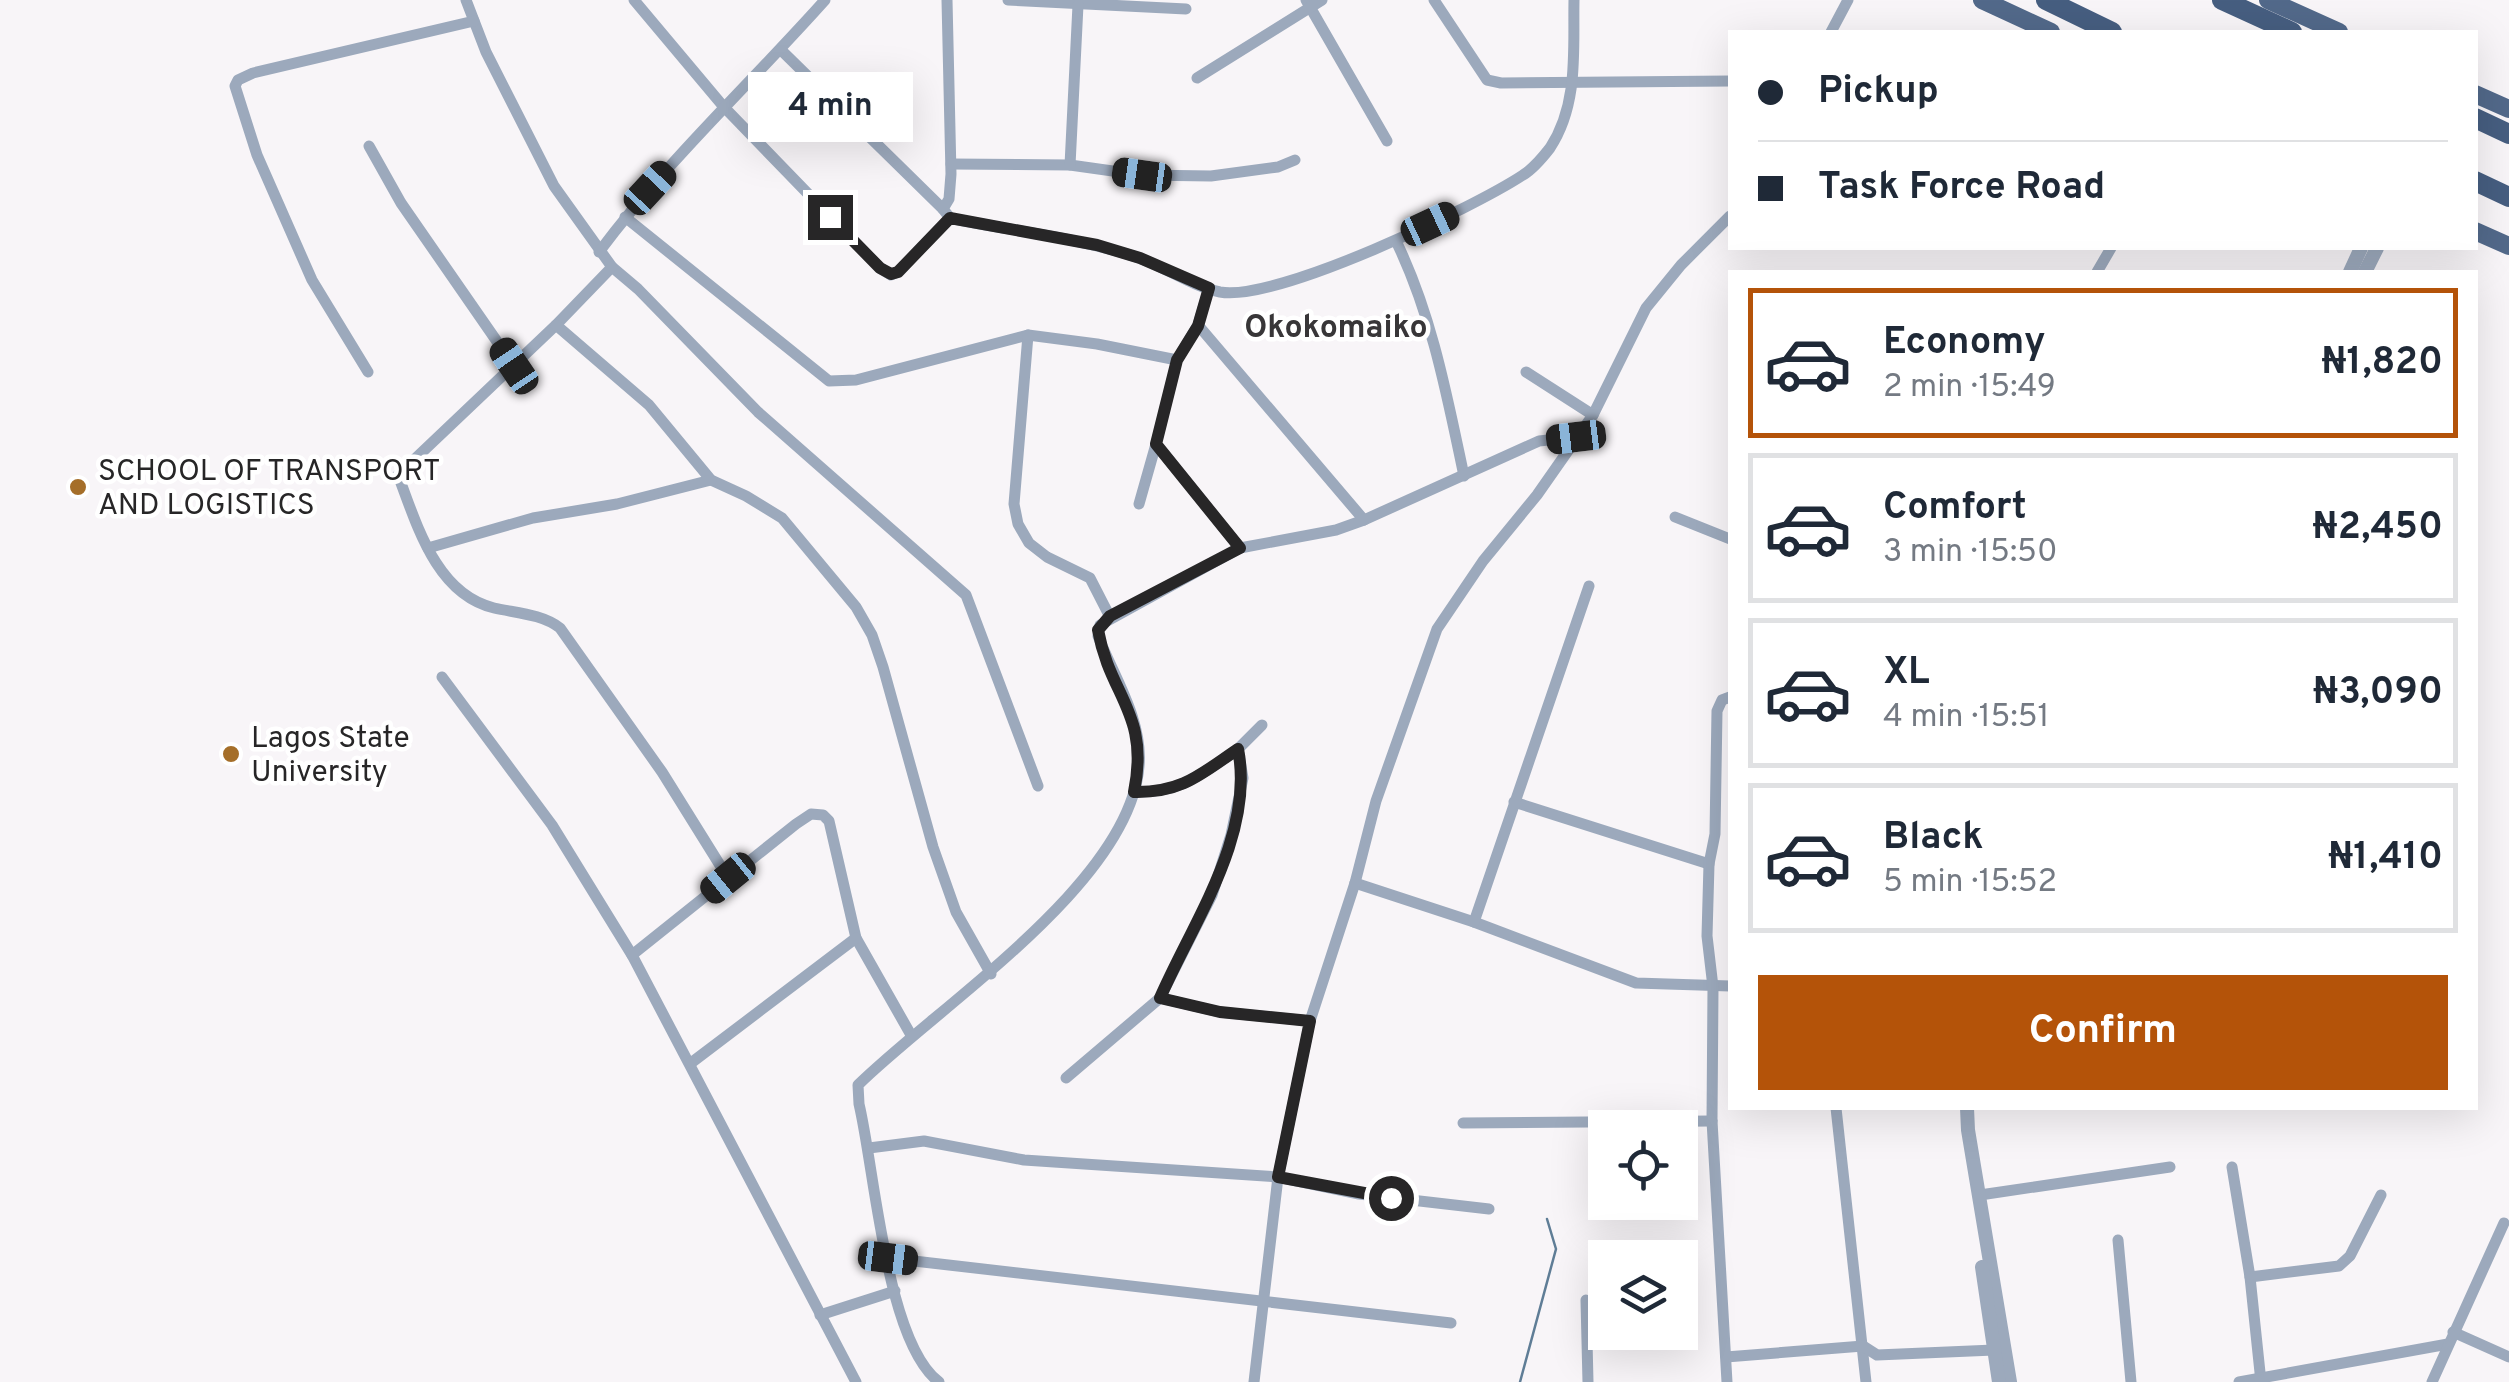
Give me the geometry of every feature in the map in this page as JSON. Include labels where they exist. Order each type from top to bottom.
[{"type":"highway","points":[[2046,0],[2108,30]]},
{"type":"highway","points":[[2222,0],[2288,30]]},
{"type":"highway","points":[[2478,119],[2509,134]]},
{"type":"highway","points":[[2478,182],[2509,197]]},
{"type":"main road","points":[[1982,0],[2047,30]]},
{"type":"main road","points":[[2275,2],[2336,30]]},
{"type":"main road","points":[[2478,95],[2509,109]]},
{"type":"main road","points":[[2478,232],[2509,246]]},
{"type":"street","points":[[466,0],[554,186],[599,252],[758,412],[966,595],[1038,786]]},
{"type":"street","points":[[634,0],[723,106],[887,274],[898,272],[946,213],[951,188],[947,0]]},
{"type":"street","points":[[599,252],[723,106],[825,0]]},
{"type":"street","points":[[1008,0],[1186,9]]},
{"type":"street","points":[[1434,0],[1488,80],[1728,81]]},
{"type":"street","points":[[780,50],[946,213],[1097,245],[1222,292],[1264,287],[1396,241],[1527,173],[1549,148],[1566,116],[1573,82],[1574,0]]},
{"type":"street","points":[[1832,30],[1848,0]]},
{"type":"street","points":[[1196,78],[1313,2],[1387,141]]},
{"type":"street","points":[[1070,165],[1078,5]]},
{"type":"street","points":[[368,372],[312,280],[257,155],[236,86],[238,80],[253,73],[474,21]]},
{"type":"street","points":[[369,146],[401,203],[514,366]]},
{"type":"street","points":[[951,164],[1070,165],[1142,175],[1211,176],[1278,167],[1295,160]]},
{"type":"street","points":[[625,217],[829,380],[856,380],[1028,335],[1177,360]]},
{"type":"street","points":[[1254,1382],[1278,1177],[1310,1021],[1355,883],[1376,801],[1437,630],[1593,415],[1646,308],[1681,265],[1728,218]]},
{"type":"street","points":[[1396,241],[1410,269],[1439,358],[1464,476]]},
{"type":"street","points":[[612,267],[514,366],[399,471],[428,548],[450,584],[476,604],[542,618],[560,628],[662,772],[728,878]]},
{"type":"street","points":[[1139,504],[1177,360],[1198,326],[1209,288]]},
{"type":"street","points":[[556,325],[648,405],[711,480],[782,518],[856,607],[883,667],[950,896],[991,974]]},
{"type":"street","points":[[1198,326],[1364,520]]},
{"type":"street","points":[[1028,335],[1014,504],[1018,524],[1029,542],[1046,557],[1090,578],[1110,616]]},
{"type":"street","points":[[1526,372],[1593,415]]},
{"type":"street","points":[[939,1382],[931,1376],[904,1328],[858,1085],[911,1035],[991,974],[1093,864],[1117,828],[1134,792],[1139,766],[1138,738],[1098,628],[1110,616],[1240,548],[1336,530],[1539,441],[1576,437]]},
{"type":"street","points":[[1156,444],[1240,548]]},
{"type":"street","points":[[428,548],[533,518],[617,504],[711,480]]},
{"type":"street","points":[[1675,516],[1728,537]]},
{"type":"street","points":[[1474,922],[1589,586]]},
{"type":"street","points":[[442,677],[552,825],[632,955],[856,1382]]},
{"type":"street","points":[[1727,1382],[1712,1121],[1713,987],[1707,936],[1715,834],[1717,711],[1722,700],[1728,698]]},
{"type":"street","points":[[1134,792],[1156,792],[1183,785],[1238,749],[1262,725]]},
{"type":"street","points":[[1066,1078],[1160,998],[1212,895],[1231,835],[1243,778],[1238,749]]},
{"type":"street","points":[[1514,802],[1710,864]]},
{"type":"street","points":[[632,955],[796,824],[812,814],[822,815],[829,820],[838,852],[856,938],[911,1035]]},
{"type":"street","points":[[1715,834],[1728,832]]},
{"type":"street","points":[[1355,883],[1474,922],[1636,983],[1728,986]]},
{"type":"street","points":[[691,1063],[856,938]]},
{"type":"street","points":[[1160,998],[1220,1012],[1310,1021]]},
{"type":"street","points":[[1836,1110],[1866,1382]]},
{"type":"street","points":[[1964,1110],[2010,1382]]},
{"type":"street","points":[[1964,1110],[1999,1382]]},
{"type":"street","points":[[1463,1123],[1712,1121]]},
{"type":"street","points":[[869,1148],[912,1140],[1024,1160],[1278,1177],[1358,1194],[1489,1210]]},
{"type":"street","points":[[1980,1195],[2170,1167]]},
{"type":"street","points":[[2232,1167],[2261,1380]]},
{"type":"street","points":[[2250,1277],[2339,1266],[2350,1256],[2381,1195]]},
{"type":"street","points":[[2432,1382],[2504,1223]]},
{"type":"street","points":[[2118,1240],[2131,1382]]},
{"type":"street","points":[[888,1258],[1451,1323]]},
{"type":"street","points":[[820,1315],[895,1291]]},
{"type":"street","points":[[1586,1300],[1588,1382]]},
{"type":"street","points":[[2239,1382],[2451,1338],[2509,1357]]},
{"type":"street","points":[[1726,1357],[1864,1346],[1877,1355],[1994,1350]]},
{"type":"waterway","points":[[1520,1382],[1556,1249],[1547,1219]]},
{"type":"place","name":"SCHOOL OF TRANSPORT AND LOGISTICS","points":[[78,487]]},
{"type":"place","name":"Lagos State University","points":[[231,754]]},
{"type":"district","name":"Okokomaiko","points":[[1336,326]]},
{"type":"route","points":[[830,217],[887,274],[898,272],[950,218],[1097,245],[1140,258],[1209,288],[1198,326],[1177,360],[1156,444],[1240,548],[1110,616],[1098,630],[1138,738],[1139,766],[1134,792],[1156,792],[1183,785],[1238,749],[1242,770],[1231,835],[1212,895],[1160,998],[1220,1012],[1310,1021],[1278,1177],[1391,1198]]}]
